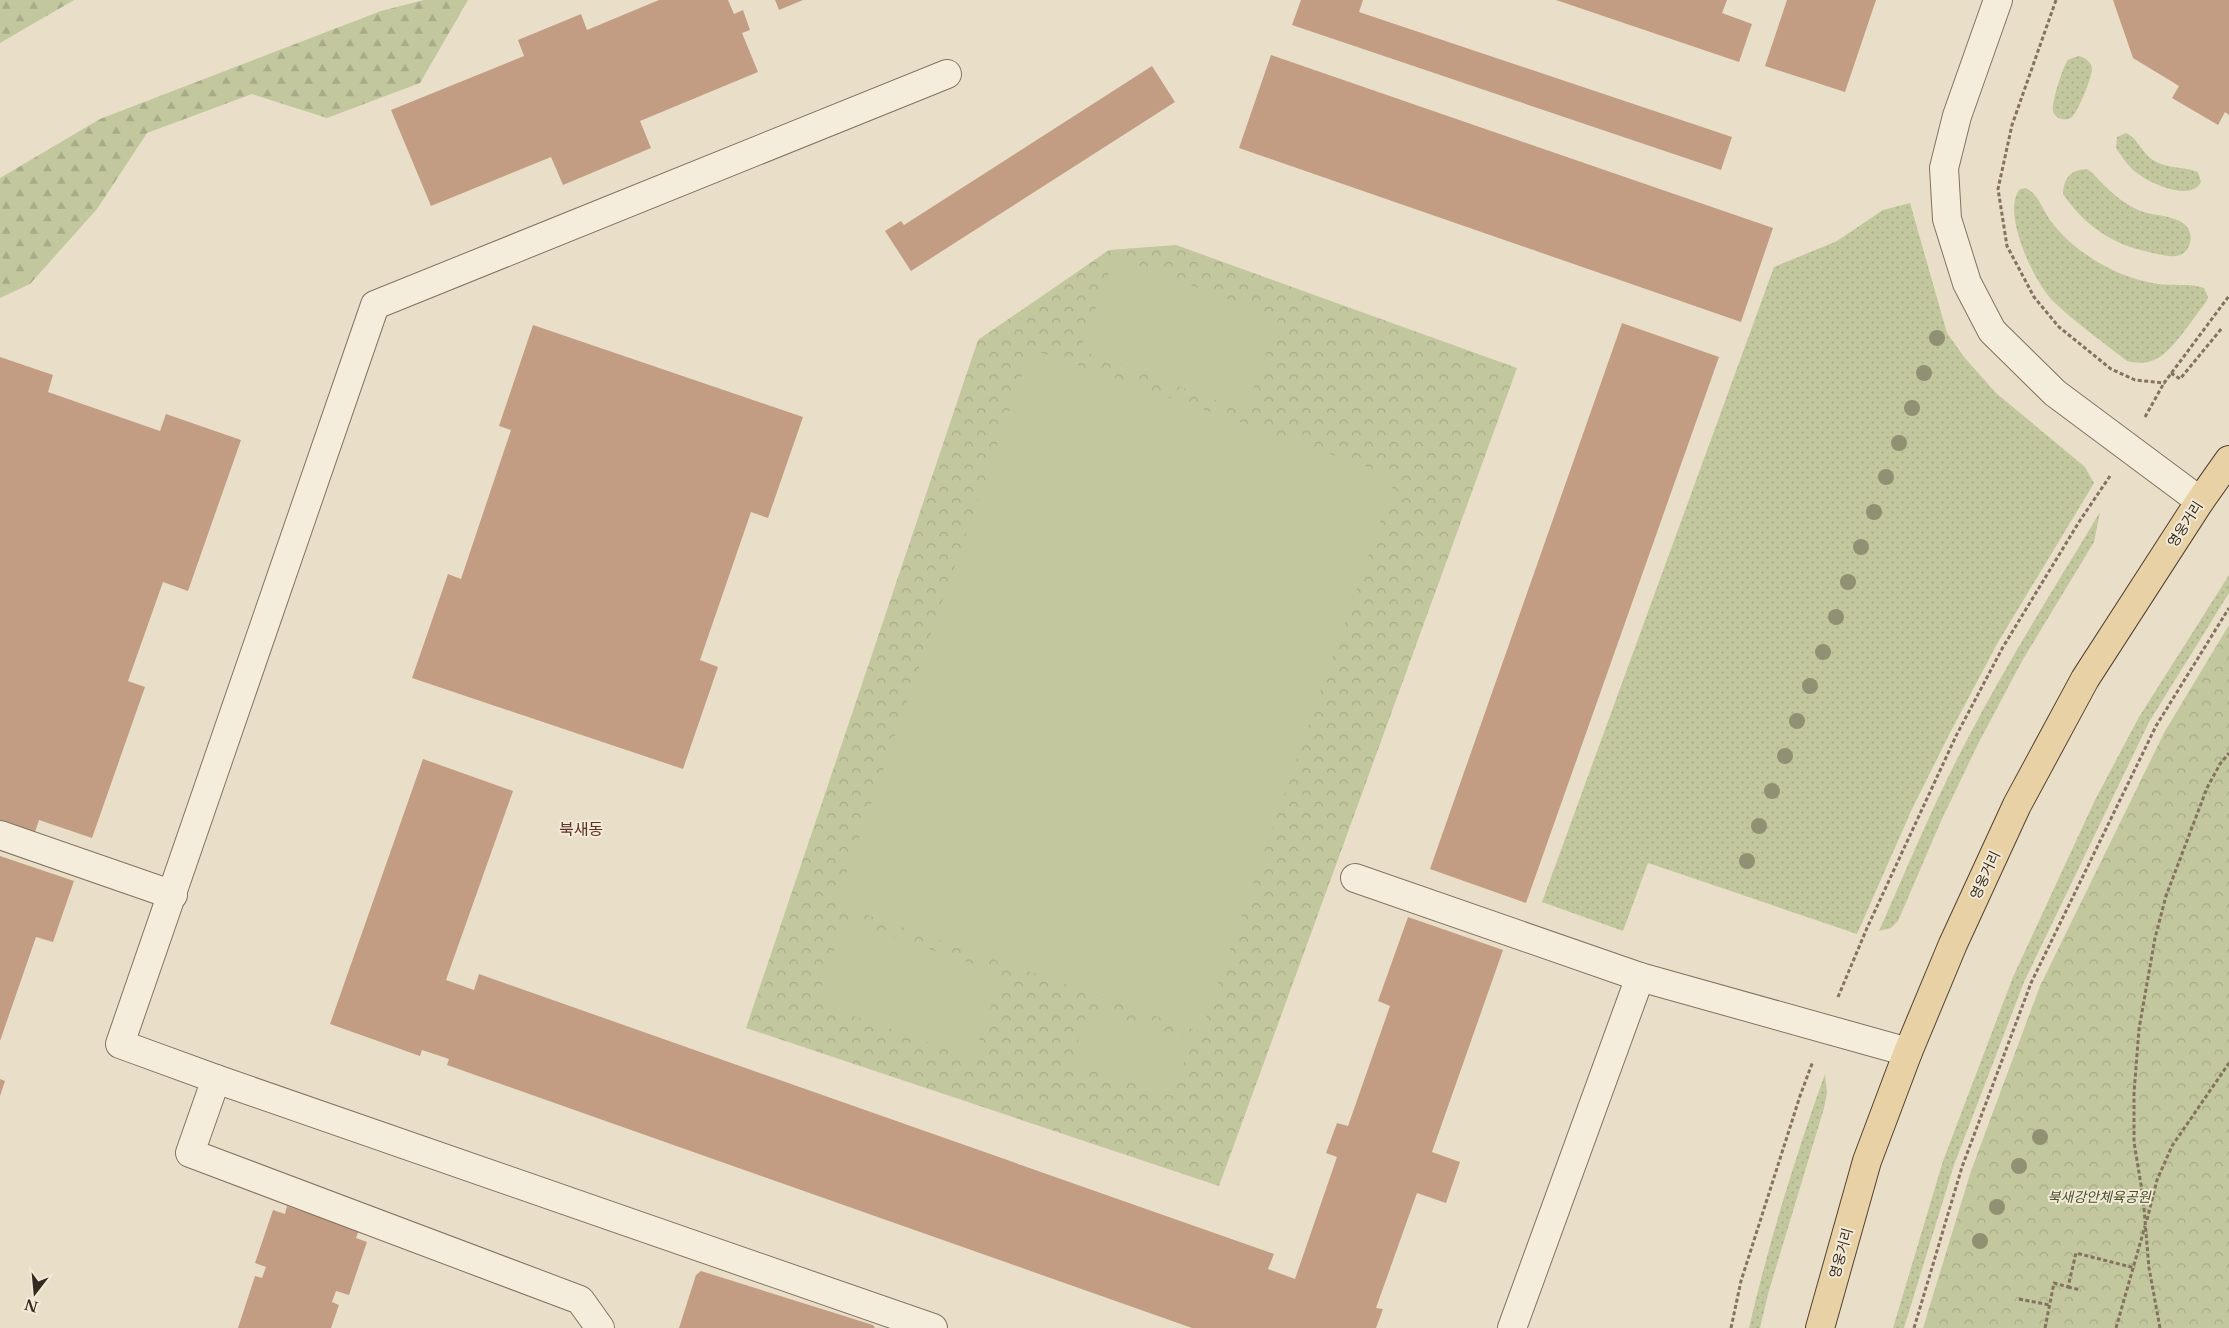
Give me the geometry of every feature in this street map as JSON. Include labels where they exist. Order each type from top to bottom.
[{"type":"main road","name":"영웅거리","points":[[1820,1328],[1867,1161],[1908,1052],[1953,944],[2017,805],[2085,679],[2200,501],[2229,460]]},
{"type":"street","points":[[1998,0],[1957,116],[1944,168],[1947,218],[1967,284],[1992,330],[2055,393],[2200,501]]},
{"type":"street","points":[[933,1328],[120,1044],[375,305],[947,74]]},
{"type":"street","points":[[0,835],[173,894]]},
{"type":"street","points":[[1355,878],[1640,977],[1908,1052]]},
{"type":"street","points":[[1512,1328],[1640,977]]},
{"type":"street","points":[[216,1079],[190,1153],[580,1300],[600,1328]]},
{"type":"path","points":[[2056,0],[2012,124],[1998,189],[2007,246],[2034,297],[2059,327],[2111,369],[2135,380],[2164,382]]},
{"type":"path","points":[[1731,1328],[1741,1280],[1791,1123],[1825,1028],[1867,928],[1956,736],[2003,647],[2079,522],[2129,448],[2164,382],[2229,296]]},
{"type":"path","points":[[2172,372],[2180,379],[2222,328]]},
{"type":"path","points":[[1914,1328],[1962,1167],[2031,983],[2156,726],[2229,608]]},
{"type":"path","points":[[2160,1328],[2149,1268],[2146,1224],[2134,1142],[2134,1093],[2139,1030],[2147,978],[2166,896],[2207,788],[2220,764],[2229,753]]},
{"type":"path","points":[[2116,1328],[2135,1268],[2158,1180],[2172,1146],[2229,1063]]},
{"type":"path","points":[[2068,1287],[2076,1253],[2135,1268]]},
{"type":"path","points":[[2045,1328],[2054,1283],[2082,1290]]},
{"type":"path","points":[[2019,1299],[2050,1305]]},
{"type":"green space","points":[[0,0],[74,0],[0,43]]},
{"type":"green space","points":[[424,0],[468,0],[420,83],[327,118],[252,94],[147,133],[97,209],[30,284],[0,298],[0,178],[100,119],[381,11]]},
{"type":"green space","points":[[2079,56],[2090,63],[2092,72],[2075,114],[2070,119],[2061,119],[2053,111],[2058,85],[2068,60]]},
{"type":"green space","points":[[2126,133],[2153,160],[2171,167],[2198,172],[2201,182],[2196,188],[2188,191],[2178,191],[2157,184],[2138,174],[2116,148],[2117,137]]},
{"type":"green space","points":[[2087,169],[2131,207],[2146,213],[2169,217],[2184,224],[2188,228],[2191,238],[2185,251],[2176,256],[2169,256],[2136,249],[2112,239],[2090,224],[2063,194],[2065,183],[2069,176],[2077,171]]},
{"type":"green space","points":[[2025,188],[2034,194],[2064,237],[2082,252],[2103,265],[2121,274],[2149,282],[2204,288],[2208,297],[2206,302],[2182,334],[2161,356],[2151,361],[2140,363],[2127,361],[2072,318],[2047,294],[2038,281],[2022,248],[2017,230],[2014,214],[2015,200],[2020,189]]},
{"type":"green space","points":[[1910,203],[1947,333],[1965,358],[1996,393],[2085,467],[2094,483],[1997,644],[1951,731],[1912,809],[1857,934],[1648,863],[1623,931],[1542,902],[1774,267],[1837,241],[1883,210]]},
{"type":"green space","points":[[1176,245],[1517,368],[1219,1186],[746,1028],[978,340],[1109,250]]},
{"type":"green space","points":[[1115,257],[1279,318],[1245,411],[1080,350]]},
{"type":"green space","points":[[1031,349],[1396,477],[1201,1032],[836,904]]},
{"type":"green space","points":[[2100,512],[2094,542],[2022,661],[1978,744],[1941,821],[1898,921],[1891,928],[1879,931],[1933,809],[1983,709],[2015,652]]},
{"type":"green space","points":[[2229,575],[2229,593],[2149,722],[2024,982],[1954,1165],[1904,1328],[1893,1328],[1943,1161],[2013,977],[2095,800],[2139,717]]},
{"type":"green space","name":"북새강안체육공원","points":[[2229,625],[2229,1328],[1923,1328],[1971,1171],[2040,986],[2165,731]]},
{"type":"green space","points":[[845,920],[1002,974],[973,1058],[816,1003]]},
{"type":"green space","points":[[1088,1009],[1191,1041],[1173,1096],[1071,1063]]},
{"type":"green space","points":[[1825,1074],[1827,1093],[1824,1108],[1768,1294],[1760,1328],[1749,1328],[1783,1200]]},
{"type":"building","points":[[659,0],[728,0],[734,14],[743,10],[750,30],[742,33],[758,72],[640,121],[651,148],[563,185],[551,157],[431,206],[391,110],[524,56],[518,40],[581,14],[587,30]]},
{"type":"building","points":[[775,0],[803,0],[779,10]]},
{"type":"building","points":[[1301,0],[1363,0],[1359,12],[1732,137],[1721,170],[1292,25]]},
{"type":"building","points":[[1556,0],[1727,0],[1722,13],[1752,24],[1739,62]]},
{"type":"building","points":[[1787,0],[1876,0],[1845,92],[1765,66]]},
{"type":"building","points":[[2113,0],[2229,0],[2229,115],[2225,112],[2218,125],[2172,98],[2179,86],[2133,58]]},
{"type":"building","points":[[1271,55],[1773,228],[1741,322],[1239,148]]},
{"type":"building","points":[[1152,66],[1175,102],[911,271],[885,231],[901,221],[904,225]]},
{"type":"building","points":[[1622,323],[1719,357],[1526,903],[1430,869]]},
{"type":"building","points":[[533,325],[803,417],[768,518],[751,512],[700,660],[718,667],[683,769],[412,678],[448,574],[461,579],[511,430],[499,426]]},
{"type":"building","points":[[0,357],[53,375],[48,392],[160,431],[166,414],[241,440],[188,591],[163,582],[128,681],[145,687],[92,838],[39,820],[35,832],[0,820]]},
{"type":"building","points":[[423,759],[513,791],[446,980],[474,990],[479,974],[1274,1254],[1268,1269],[1295,1279],[1337,1157],[1326,1153],[1337,1123],[1348,1126],[1390,1006],[1378,1001],[1408,917],[1503,950],[1432,1152],[1460,1162],[1446,1203],[1417,1193],[1376,1308],[1383,1309],[1376,1328],[1192,1328],[447,1065],[449,1059],[422,1050],[420,1056],[330,1024]]},
{"type":"building","points":[[0,856],[74,881],[53,942],[36,937],[0,1041]]},
{"type":"building","points":[[0,1079],[5,1081],[0,1096]]},
{"type":"building","points":[[287,1206],[359,1230],[356,1238],[367,1242],[349,1295],[336,1291],[332,1302],[339,1305],[331,1328],[238,1328],[255,1276],[262,1278],[266,1267],[255,1263],[273,1210],[285,1214]]},
{"type":"building","points":[[701,1271],[873,1325],[875,1328],[679,1328],[696,1275]]},
{"type":"district","name":"북새동","points":[[581,829]]}]
